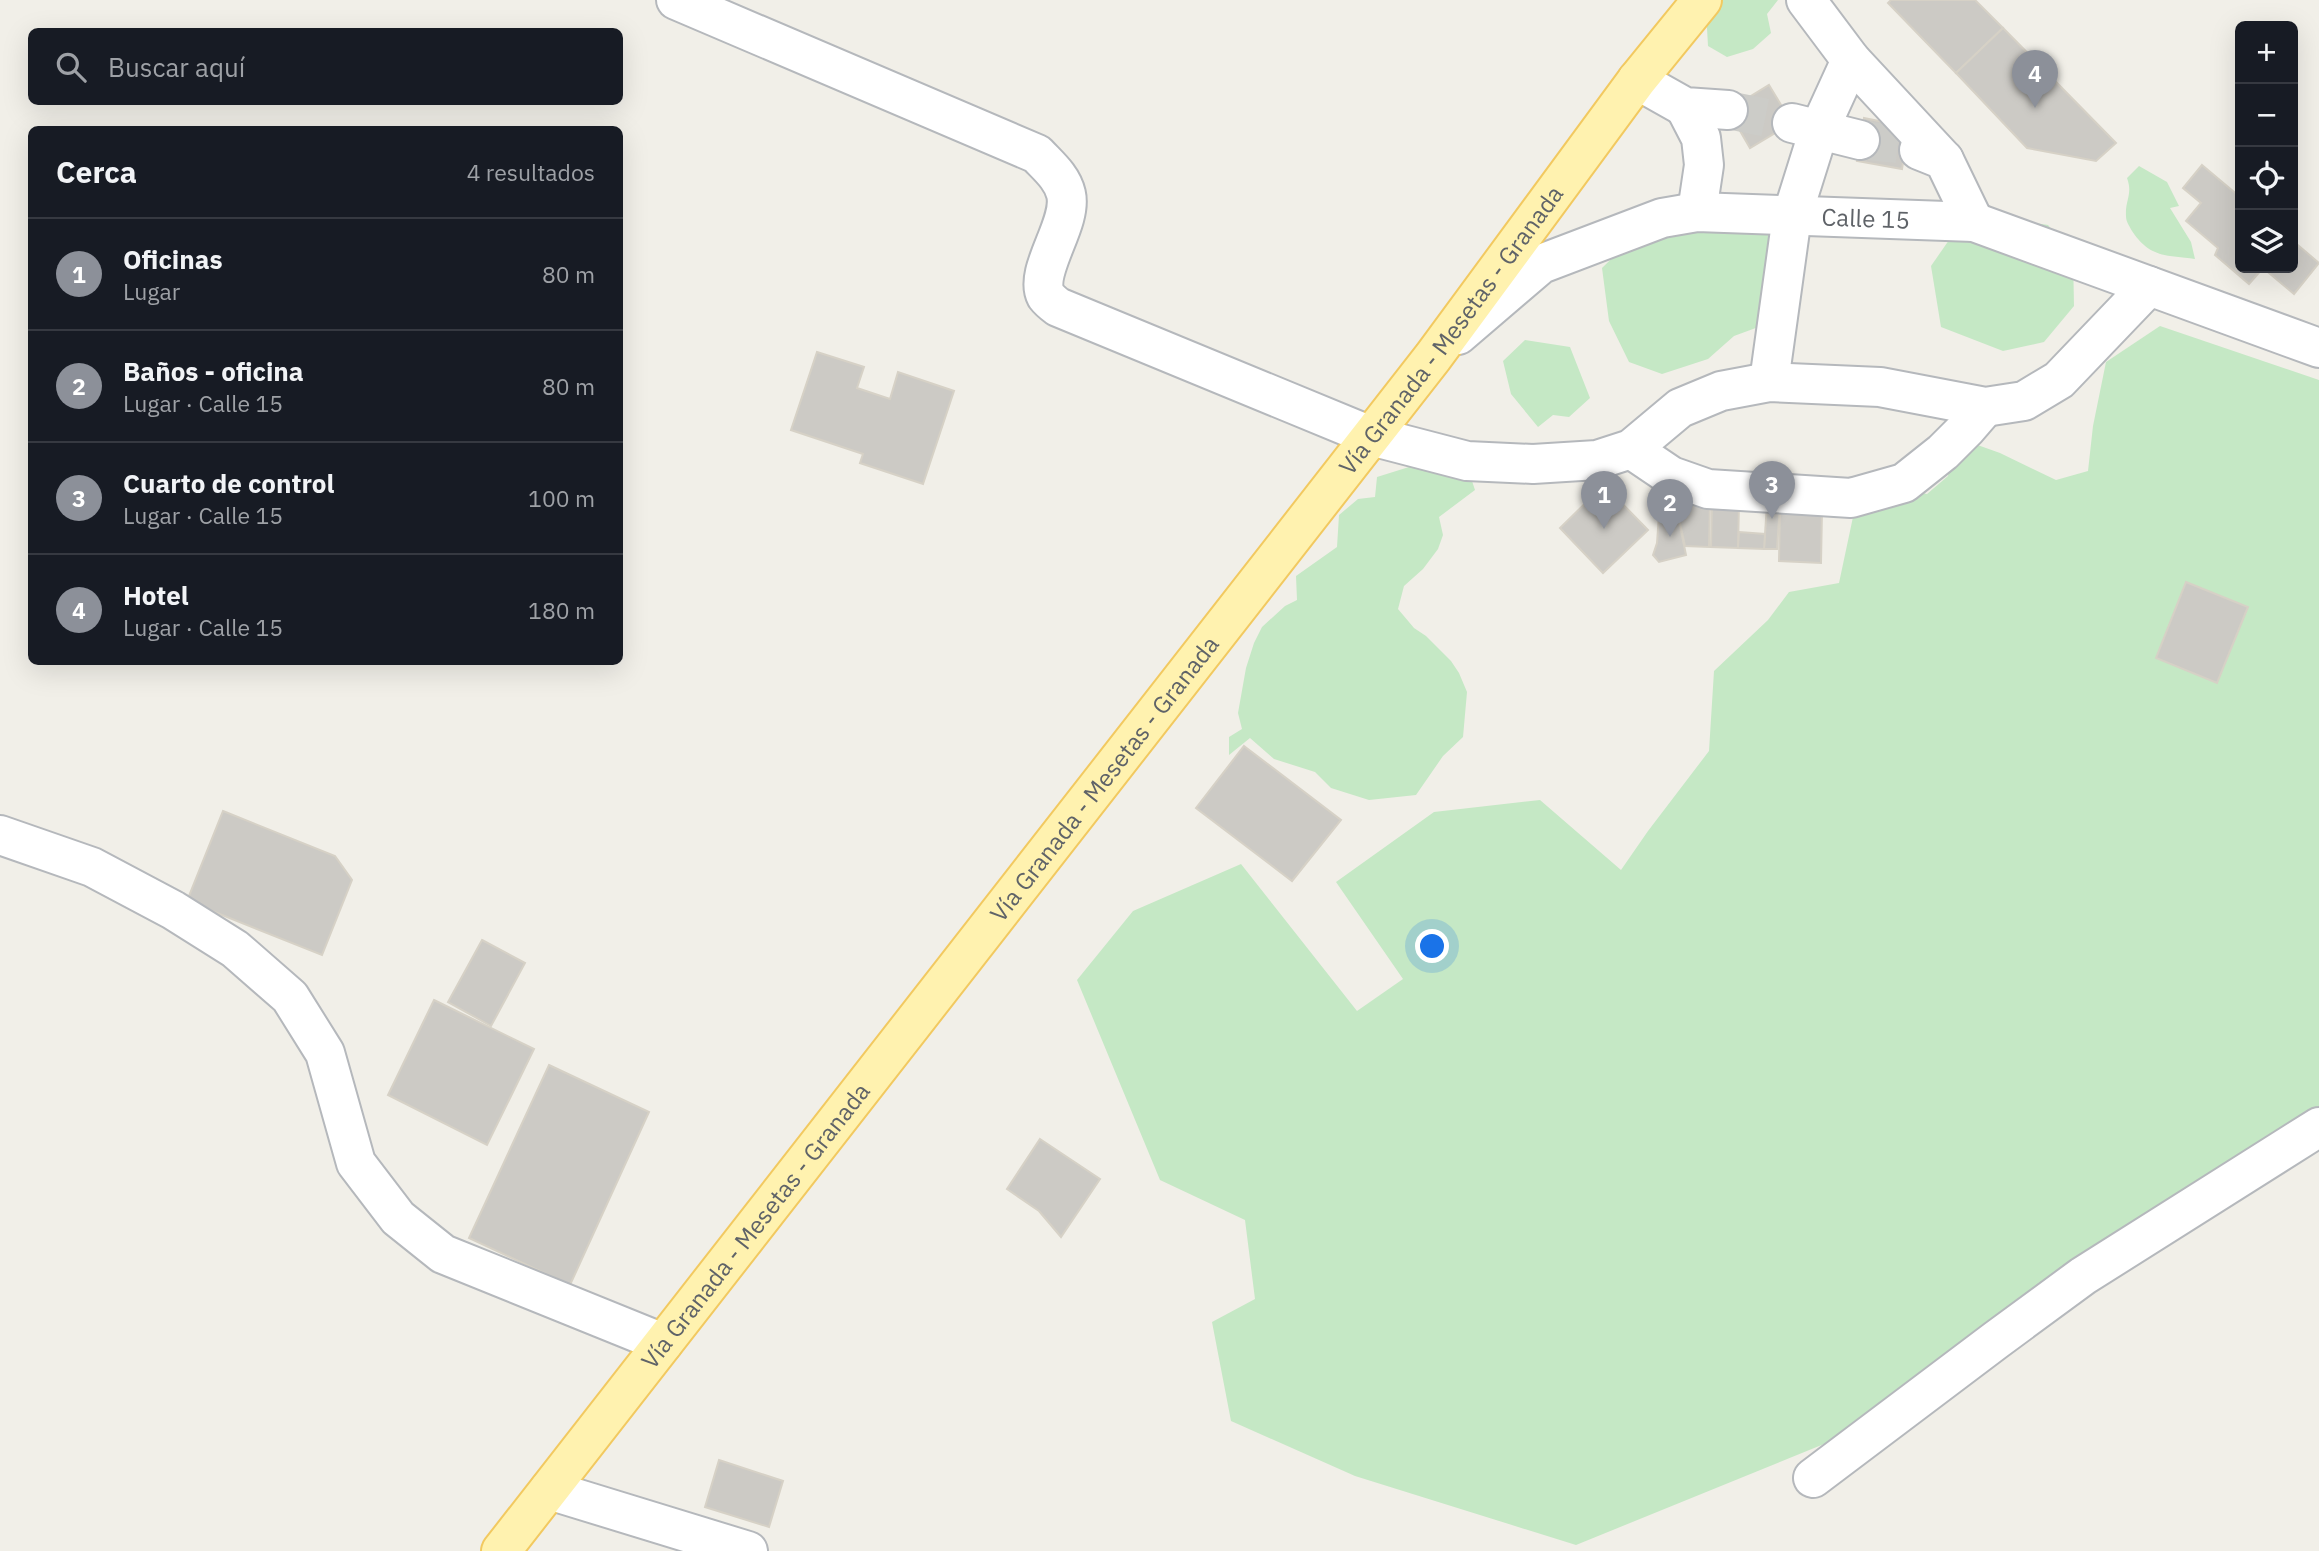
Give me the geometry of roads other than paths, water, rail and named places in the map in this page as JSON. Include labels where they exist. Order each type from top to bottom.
[{"type":"main road","name":"Vía Granada - Mesetas - Granada","points":[[501,1551],[1433,357],[1637,80],[1702,0]]},
{"type":"street","points":[[676,0],[1037,154],[1057,175],[1066,195],[1066,213],[1043,282],[1047,297],[1058,307],[1371,436],[1467,461],[1534,464],[1597,460],[1630,449],[1680,408],[1721,391],[1769,382],[1881,387],[1985,407],[2024,401],[2059,380],[2149,286]]},
{"type":"street","points":[[1806,0],[1851,60],[1944,160],[1975,222]]},
{"type":"street","points":[[1769,382],[1805,127],[1851,60]]},
{"type":"street","points":[[1637,80],[1685,107],[1728,110]]},
{"type":"street","points":[[1685,107],[1701,138],[1703,165],[1697,212]]},
{"type":"street","points":[[1805,127],[1860,140]]},
{"type":"street","points":[[1906,145],[1944,160]]},
{"type":"street","name":"Calle 15","points":[[1433,357],[1541,264],[1662,218],[1697,212],[1975,222],[2319,348]]},
{"type":"street","points":[[1630,449],[1671,476],[1708,488],[1851,498],[1904,483],[1943,452],[1985,407]]},
{"type":"street","points":[[0,835],[92,867],[173,910],[235,949],[290,997],[325,1053],[356,1163],[398,1218],[443,1254],[663,1343]]},
{"type":"street","points":[[1813,1478],[2083,1276],[2319,1127]]},
{"type":"street","points":[[549,1490],[748,1551]]},
{"type":"tunnel","points":[[1728,110],[1792,123]]},
{"type":"tunnel","points":[[1860,140],[1906,145]]},
{"type":"place","name":"Hotel","points":[[2035,108]]},
{"type":"place","name":"Cuarto de control","points":[[1772,519]]},
{"type":"place","name":"Oficinas","points":[[1604,529]]},
{"type":"place","name":"Baños - oficina","points":[[1670,537]]}]
